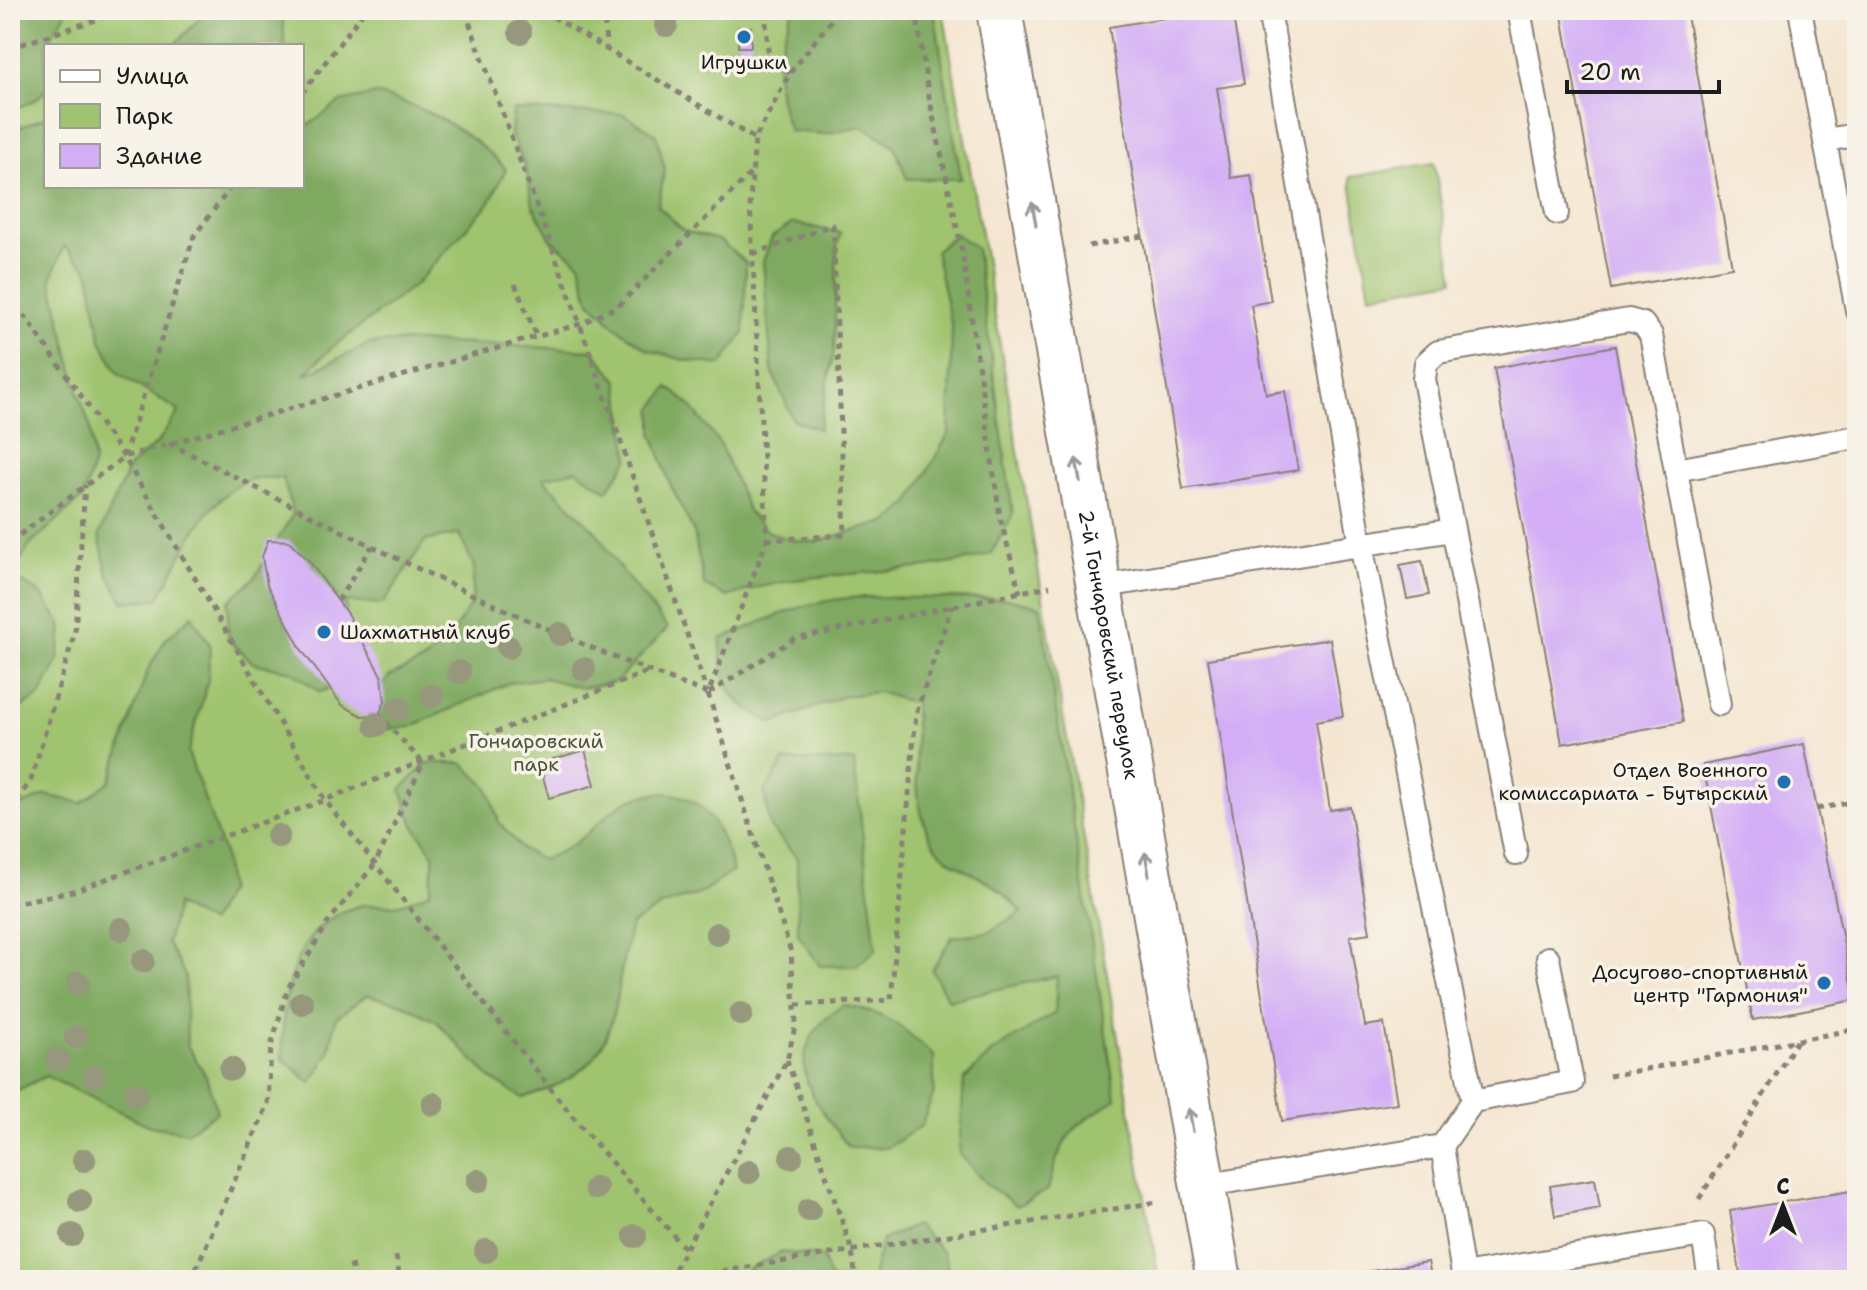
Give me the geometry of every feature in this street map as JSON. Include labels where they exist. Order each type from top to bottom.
[{"type":"street","name":"2-й Гончаровский переулок","points":[[999,10],[1099,587],[1186,1193],[1219,1280]]},
{"type":"lane","points":[[1269,10],[1361,545],[1473,1101]]},
{"type":"lane","points":[[1519,10],[1557,213]]},
{"type":"lane","points":[[1800,10],[1857,310]]},
{"type":"lane","points":[[1825,140],[1857,135]]},
{"type":"lane","points":[[1516,854],[1424,379],[1426,363],[1438,352],[1629,320],[1643,324],[1651,335],[1719,704]]},
{"type":"lane","points":[[1676,470],[1857,437]]},
{"type":"lane","points":[[1099,587],[1453,530]]},
{"type":"lane","points":[[1548,958],[1572,1082],[1473,1101],[1442,1146],[1464,1278],[1703,1235],[1710,1280]]},
{"type":"lane","points":[[1186,1193],[1442,1146]]},
{"type":"path","points":[[10,48],[108,13],[489,10]]},
{"type":"path","points":[[518,10],[550,15],[755,139]]},
{"type":"path","points":[[604,10],[606,49]]},
{"type":"path","points":[[765,10],[769,62],[790,73]]},
{"type":"path","points":[[708,694],[767,540],[753,254],[752,172],[755,139],[790,73],[839,10]]},
{"type":"path","points":[[916,10],[928,92],[962,251],[1000,517],[1020,593]]},
{"type":"path","points":[[465,11],[580,324],[708,694],[791,952],[796,1005],[787,1060],[671,1278],[700,1278],[1186,1193]]},
{"type":"path","points":[[304,90],[359,12]]},
{"type":"path","points":[[10,542],[124,457],[580,324],[617,307],[752,172]]},
{"type":"path","points":[[124,457],[194,236],[230,188]]},
{"type":"path","points":[[753,254],[833,225],[845,535],[767,540]]},
{"type":"path","points":[[1080,247],[1142,236]]},
{"type":"path","points":[[515,284],[537,337]]},
{"type":"path","points":[[10,295],[124,457],[325,800],[569,1112],[686,1250]]},
{"type":"path","points":[[169,443],[372,546],[647,672],[708,694]]},
{"type":"path","points":[[10,811],[31,780],[75,632],[85,485]]},
{"type":"path","points":[[338,601],[372,546]]},
{"type":"path","points":[[708,694],[794,639],[952,605],[1042,590]]},
{"type":"path","points":[[796,1005],[891,1000],[916,714],[952,605]]},
{"type":"path","points":[[10,904],[73,891],[325,800],[647,672]]},
{"type":"path","points":[[379,715],[423,763]]},
{"type":"path","points":[[191,1280],[268,1104],[271,1046],[288,988],[329,921],[375,864],[423,763]]},
{"type":"path","points":[[1817,809],[1857,801]]},
{"type":"path","points":[[1572,1082],[1857,1029]]},
{"type":"path","points":[[1703,1235],[1697,1202],[1798,1040]]},
{"type":"path","points":[[787,1060],[852,1251],[856,1280]]},
{"type":"path","points":[[396,1256],[400,1280]]},
{"type":"path","points":[[351,1264],[354,1280]]},
{"type":"green space","name":"Гончаровский парк","points":[[10,10],[943,10],[1159,1280],[10,1280]]},
{"type":"green space","points":[[10,10],[68,10],[51,37],[53,44],[44,44],[44,91],[37,99],[10,112]]},
{"type":"green space","points":[[208,10],[282,11],[285,44],[175,44]]},
{"type":"green space","points":[[793,10],[934,10],[961,179],[907,179],[894,145],[862,126],[825,134],[789,131],[780,99],[778,70],[782,42]]},
{"type":"green space","points":[[376,94],[413,106],[462,132],[506,169],[490,202],[416,284],[329,350],[304,375],[369,344],[406,341],[593,350],[618,381],[629,459],[607,491],[576,470],[543,478],[598,534],[618,566],[668,628],[616,682],[582,688],[545,678],[509,683],[410,727],[376,730],[365,705],[390,676],[425,660],[452,634],[472,602],[474,566],[459,534],[425,541],[383,604],[345,602],[354,678],[320,692],[291,671],[253,663],[228,639],[228,602],[255,577],[293,514],[283,478],[250,479],[230,491],[204,517],[158,599],[123,602],[107,572],[99,535],[129,467],[158,442],[179,411],[118,373],[101,341],[89,271],[64,246],[51,279],[78,392],[90,426],[94,462],[83,497],[30,545],[12,575],[42,595],[62,626],[58,661],[40,696],[10,714],[10,131],[44,118],[44,188],[304,188],[304,129],[340,102]]},
{"type":"green space","points":[[513,110],[623,114],[656,134],[665,169],[658,206],[684,231],[719,240],[746,263],[744,333],[721,365],[683,360],[647,349],[616,327],[589,300],[580,263],[551,239],[533,206],[526,169],[511,134]]},
{"type":"green space","points":[[1434,163],[1454,280],[1370,295],[1350,177]]},
{"type":"green space","points":[[793,223],[841,233],[837,246],[834,351],[819,429],[793,420],[772,371],[763,262],[772,237]]},
{"type":"green space","points":[[956,234],[976,248],[1013,514],[991,554],[925,567],[793,580],[727,597],[704,585],[694,532],[670,484],[653,434],[653,409],[668,387],[689,404],[720,444],[749,513],[767,531],[791,540],[815,542],[889,521],[910,502],[949,433],[952,328],[935,251]]},
{"type":"green space","points":[[862,597],[1011,599],[1040,606],[1116,1099],[1070,1135],[1058,1157],[1048,1190],[1017,1206],[986,1184],[959,1153],[964,1080],[991,1053],[1055,1013],[1057,976],[948,1000],[932,970],[952,937],[988,932],[1022,912],[999,890],[940,851],[926,829],[916,775],[914,703],[878,692],[844,696],[773,723],[737,700],[730,691],[723,670],[721,639],[805,606]]},
{"type":"green space","points":[[192,615],[210,645],[208,680],[188,752],[224,854],[228,889],[210,923],[177,905],[167,943],[185,975],[187,1045],[206,1076],[217,1112],[187,1132],[150,1126],[46,1076],[10,1094],[10,810],[46,795],[82,803],[110,781],[147,672],[165,640]]},
{"type":"green space","points":[[784,761],[854,761],[876,950],[856,966],[820,966],[798,934],[797,858],[770,827],[764,792]]},
{"type":"green space","points":[[426,763],[463,763],[488,788],[499,822],[522,849],[542,860],[571,846],[626,802],[656,794],[674,794],[702,809],[721,836],[728,853],[733,871],[699,894],[663,905],[631,925],[608,1033],[597,1053],[581,1070],[556,1085],[522,1098],[490,1078],[437,1022],[403,1004],[367,995],[336,1018],[329,1053],[311,1083],[282,1058],[288,988],[294,966],[317,929],[335,916],[358,906],[395,905],[430,892],[434,856],[414,825],[401,790]]},
{"type":"green space","points":[[843,1005],[893,1022],[934,1056],[934,1093],[921,1126],[887,1148],[849,1147],[811,1092],[805,1057],[810,1040],[822,1022]]},
{"type":"green space","points":[[916,1225],[943,1252],[951,1280],[871,1280],[882,1240]]},
{"type":"green space","points":[[782,1252],[822,1257],[831,1280],[748,1280],[748,1269]]},
{"type":"building","points":[[1213,10],[1232,10],[1244,84],[1217,88],[1231,178],[1251,175],[1271,301],[1251,305],[1266,394],[1285,391],[1298,470],[1183,489],[1109,27]]},
{"type":"building","points":[[1561,10],[1686,10],[1732,267],[1611,289]]},
{"type":"building","points":[[738,27],[751,27],[751,47],[738,47]]},
{"type":"building","points":[[1615,346],[1683,722],[1562,744],[1494,368]]},
{"type":"building","name":"Шахматный клуб","points":[[268,540],[289,541],[310,562],[348,615],[382,677],[385,701],[379,715],[362,716],[342,705],[301,649],[267,585],[262,557]]},
{"type":"building","points":[[1422,561],[1429,595],[1407,599],[1400,565]]},
{"type":"building","points":[[1330,639],[1343,716],[1316,721],[1330,810],[1350,807],[1370,933],[1350,936],[1365,1026],[1384,1023],[1397,1103],[1282,1121],[1208,659]]},
{"type":"building","points":[[1804,744],[1855,1000],[1753,1020],[1703,765]]},
{"type":"building","points":[[585,750],[595,785],[549,798],[539,763]]},
{"type":"building","points":[[1595,1179],[1600,1208],[1555,1216],[1550,1186]]},
{"type":"building","points":[[1857,1190],[1857,1280],[1741,1280],[1730,1211]]},
{"type":"building","points":[[1428,1262],[1432,1280],[1327,1280],[1327,1278]]},
{"type":"place","name":"Игрушки","points":[[744,37]]},
{"type":"place","name":"Шахматный клуб","points":[[324,632]]},
{"type":"place","name":"Отдел Военного комиссариата - Бутырский","points":[[1784,782]]},
{"type":"place","name":"Досугово-спортивный центр \"Гармония\"","points":[[1824,983]]}]
